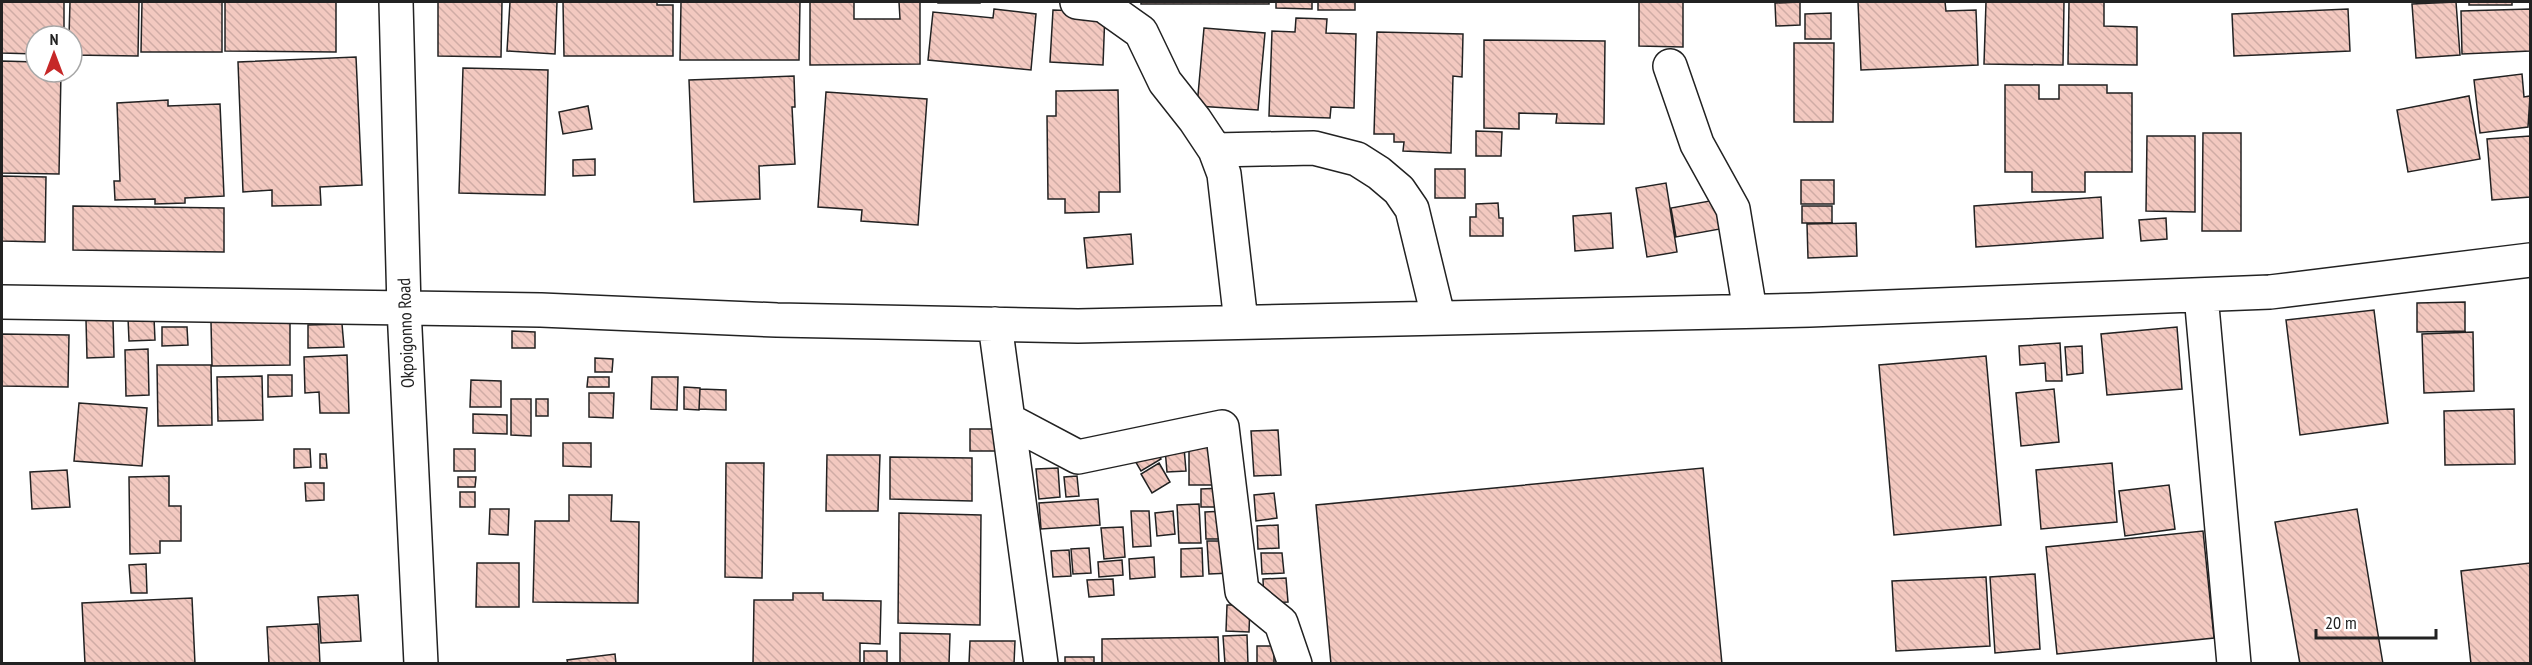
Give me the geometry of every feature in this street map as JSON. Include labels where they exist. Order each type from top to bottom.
[{"type":"street","name":"Okpoigonno Road","points":[[396,2],[404,308],[421,663]]},
{"type":"street","points":[[1077,2],[1103,5],[1141,32],[1165,82],[1196,120],[1215,150],[1224,174],[1241,322]]},
{"type":"street","points":[[1670,66],[1697,144],[1733,209],[1750,311]]},
{"type":"street","points":[[1215,150],[1314,148],[1357,159],[1379,173],[1399,190],[1412,209],[1438,316]]},
{"type":"street","points":[[2,302],[541,310],[777,320],[1078,326],[1438,316],[1750,311],[2270,292],[2530,261]]},
{"type":"street","points":[[2201,295],[2234,663]]},
{"type":"street","points":[[994,324],[1041,663]]},
{"type":"street","points":[[1008,420],[1078,458],[1222,427],[1242,591],[1281,623],[1295,663]]},
{"type":"building","points":[[2,2],[64,2],[64,24],[24,24],[24,54],[2,53]]},
{"type":"building","points":[[70,2],[139,2],[138,56],[84,55],[84,24],[69,24]]},
{"type":"building","points":[[142,2],[222,2],[222,52],[141,52]]},
{"type":"building","points":[[225,2],[336,2],[336,52],[225,51]]},
{"type":"building","points":[[438,2],[502,2],[501,57],[438,56]]},
{"type":"building","points":[[510,2],[557,2],[555,54],[507,51]]},
{"type":"building","points":[[563,2],[657,2],[657,5],[673,5],[673,56],[564,56]]},
{"type":"building","points":[[681,2],[800,2],[799,60],[680,60]]},
{"type":"building","points":[[810,2],[854,2],[854,19],[900,19],[899,2],[920,2],[920,64],[810,65]]},
{"type":"building","points":[[980,2],[980,3],[938,3]]},
{"type":"building","points":[[1141,2],[1269,2],[1269,4],[1141,4]]},
{"type":"building","points":[[1276,2],[1312,2],[1312,9],[1276,8]]},
{"type":"building","points":[[1318,2],[1355,2],[1355,10],[1318,10]]},
{"type":"building","points":[[1639,2],[1683,2],[1683,47],[1639,46]]},
{"type":"building","points":[[1800,2],[1800,25],[1776,26],[1775,3]]},
{"type":"building","points":[[1858,2],[1945,2],[1946,11],[1976,10],[1978,65],[1861,70]]},
{"type":"building","points":[[1986,2],[2064,2],[2063,65],[1984,64]]},
{"type":"building","points":[[2069,2],[2104,2],[2104,26],[2137,27],[2137,65],[2068,64]]},
{"type":"building","points":[[2456,2],[2460,55],[2416,58],[2412,4]]},
{"type":"building","points":[[2469,2],[2512,2],[2512,5],[2469,5]]},
{"type":"building","points":[[994,9],[1036,14],[1031,70],[928,60],[933,12],[993,18]]},
{"type":"building","points":[[2348,9],[2350,51],[2234,56],[2232,14]]},
{"type":"building","points":[[2530,9],[2530,51],[2462,54],[2461,11]]},
{"type":"building","points":[[1053,10],[1105,12],[1103,65],[1050,62]]},
{"type":"building","points":[[1831,13],[1831,39],[1805,39],[1805,14]]},
{"type":"building","points":[[1296,18],[1327,19],[1326,33],[1356,34],[1354,108],[1331,107],[1330,118],[1269,116],[1272,31],[1295,32]]},
{"type":"building","points":[[1204,28],[1265,33],[1258,110],[1197,106]]},
{"type":"building","points":[[1377,32],[1463,34],[1462,77],[1453,76],[1451,153],[1403,151],[1404,142],[1394,142],[1394,134],[1374,134]]},
{"type":"building","points":[[1484,40],[1605,41],[1604,124],[1556,123],[1557,114],[1519,113],[1519,129],[1484,128]]},
{"type":"building","points":[[1794,43],[1834,43],[1833,122],[1794,122]]},
{"type":"building","points":[[356,57],[362,185],[320,187],[321,205],[272,206],[272,190],[243,192],[238,62]]},
{"type":"building","points":[[2,61],[24,62],[24,84],[61,84],[59,174],[2,173]]},
{"type":"building","points":[[463,68],[548,70],[545,195],[459,193]]},
{"type":"building","points":[[2522,74],[2524,97],[2530,96],[2528,127],[2480,133],[2474,80]]},
{"type":"building","points":[[794,76],[795,107],[792,107],[795,164],[759,166],[760,199],[694,202],[689,80]]},
{"type":"building","points":[[2005,85],[2039,85],[2039,99],[2059,99],[2059,85],[2107,85],[2107,93],[2132,93],[2132,172],[2085,172],[2085,192],[2032,192],[2032,172],[2005,172]]},
{"type":"building","points":[[1118,90],[1120,192],[1099,192],[1099,212],[1065,213],[1065,199],[1048,199],[1047,116],[1056,116],[1056,91]]},
{"type":"building","points":[[826,92],[927,99],[918,225],[861,221],[862,210],[818,207]]},
{"type":"building","points":[[2469,96],[2480,159],[2408,172],[2397,110]]},
{"type":"building","points":[[168,100],[168,106],[220,104],[224,196],[185,198],[185,203],[155,204],[155,199],[115,200],[114,181],[120,181],[117,103]]},
{"type":"building","points":[[588,106],[592,129],[563,134],[559,112]]},
{"type":"building","points":[[1476,131],[1502,132],[1501,156],[1476,156]]},
{"type":"building","points":[[2203,133],[2241,133],[2241,231],[2202,231]]},
{"type":"building","points":[[2147,136],[2195,136],[2195,212],[2146,211]]},
{"type":"building","points":[[2530,136],[2530,197],[2492,200],[2487,139]]},
{"type":"building","points":[[595,159],[595,175],[573,176],[573,160]]},
{"type":"building","points":[[1435,169],[1465,169],[1465,198],[1435,198]]},
{"type":"building","points":[[2,176],[46,177],[45,242],[2,241]]},
{"type":"building","points":[[1801,180],[1834,180],[1834,204],[1801,204]]},
{"type":"building","points":[[1666,183],[1677,252],[1647,257],[1636,188]]},
{"type":"building","points":[[2101,197],[2103,238],[1976,247],[1974,206]]},
{"type":"building","points":[[1715,200],[1720,229],[1676,237],[1671,208]]},
{"type":"building","points":[[1498,203],[1499,218],[1503,218],[1503,236],[1470,236],[1470,217],[1476,217],[1476,204]]},
{"type":"building","points":[[73,206],[224,208],[224,252],[73,250]]},
{"type":"building","points":[[1802,206],[1832,206],[1832,223],[1802,223]]},
{"type":"building","points":[[1611,213],[1613,248],[1575,251],[1573,216]]},
{"type":"building","points":[[2166,218],[2167,239],[2141,241],[2139,220]]},
{"type":"building","points":[[1856,223],[1857,256],[1808,258],[1807,224]]},
{"type":"building","points":[[1131,234],[1133,264],[1087,268],[1084,238]]},
{"type":"building","points":[[2465,302],[2465,331],[2417,332],[2417,303]]},
{"type":"building","points":[[2374,310],[2388,423],[2300,435],[2286,320]]},
{"type":"building","points":[[128,318],[154,318],[155,340],[129,341]]},
{"type":"building","points":[[86,320],[113,320],[114,357],[87,358]]},
{"type":"building","points":[[290,321],[290,365],[212,366],[211,322]]},
{"type":"building","points":[[342,324],[344,347],[308,348],[308,325]]},
{"type":"building","points":[[162,327],[187,327],[188,345],[162,346]]},
{"type":"building","points":[[2177,327],[2182,389],[2107,395],[2101,334]]},
{"type":"building","points":[[512,331],[535,332],[535,348],[512,348]]},
{"type":"building","points":[[2473,332],[2474,391],[2424,393],[2422,334]]},
{"type":"building","points":[[2,334],[69,335],[68,387],[2,386]]},
{"type":"building","points":[[2060,343],[2062,381],[2046,381],[2045,363],[2020,365],[2019,346]]},
{"type":"building","points":[[2082,346],[2083,373],[2067,375],[2065,347]]},
{"type":"building","points":[[148,349],[149,395],[126,396],[125,350]]},
{"type":"building","points":[[347,355],[349,413],[320,413],[319,392],[305,393],[304,357]]},
{"type":"building","points":[[1986,356],[2001,525],[1894,535],[1879,365]]},
{"type":"building","points":[[595,358],[613,359],[612,372],[595,372]]},
{"type":"building","points":[[157,365],[211,365],[212,425],[158,426]]},
{"type":"building","points":[[268,375],[292,375],[292,396],[268,397]]},
{"type":"building","points":[[262,376],[263,420],[218,421],[217,377]]},
{"type":"building","points":[[588,377],[609,377],[609,387],[587,387]]},
{"type":"building","points":[[652,377],[678,377],[677,410],[651,409]]},
{"type":"building","points":[[471,380],[501,381],[501,407],[470,407]]},
{"type":"building","points":[[684,387],[700,388],[699,410],[684,409]]},
{"type":"building","points":[[700,389],[726,390],[726,410],[699,409]]},
{"type":"building","points":[[2054,389],[2059,442],[2021,446],[2016,393]]},
{"type":"building","points":[[589,393],[614,393],[613,418],[589,417]]},
{"type":"building","points":[[511,399],[531,399],[531,436],[511,435]]},
{"type":"building","points":[[536,399],[548,399],[548,416],[536,416]]},
{"type":"building","points":[[79,403],[147,408],[142,466],[74,461]]},
{"type":"building","points":[[2514,409],[2515,464],[2445,465],[2444,411]]},
{"type":"building","points":[[473,414],[507,415],[507,434],[473,433]]},
{"type":"building","points":[[970,429],[1000,429],[999,451],[970,451]]},
{"type":"building","points":[[1278,430],[1281,475],[1254,476],[1251,431]]},
{"type":"building","points":[[563,443],[591,443],[591,467],[563,466]]},
{"type":"building","points":[[1221,445],[1222,485],[1189,485],[1189,446]]},
{"type":"building","points":[[1154,447],[1161,459],[1141,471],[1134,459]]},
{"type":"building","points":[[1184,447],[1186,471],[1167,472],[1165,449]]},
{"type":"building","points":[[294,449],[310,449],[311,467],[294,468]]},
{"type":"building","points":[[454,449],[475,449],[475,471],[454,471]]},
{"type":"building","points":[[320,454],[326,454],[327,468],[320,468]]},
{"type":"building","points":[[827,455],[880,455],[878,511],[826,511]]},
{"type":"building","points":[[890,457],[972,458],[972,501],[890,499]]},
{"type":"building","points":[[726,463],[764,463],[762,578],[725,577]]},
{"type":"building","points":[[1159,463],[1170,482],[1152,493],[1141,474]]},
{"type":"building","points":[[2112,463],[2117,522],[2041,529],[2036,470]]},
{"type":"building","points":[[1058,468],[1060,497],[1039,499],[1036,469]]},
{"type":"building","points":[[1703,468],[1722,664],[1331,664],[1316,505]]},
{"type":"building","points":[[67,470],[70,507],[32,509],[30,472]]},
{"type":"building","points":[[169,476],[169,506],[181,506],[181,541],[160,541],[160,553],[130,554],[129,477]]},
{"type":"building","points":[[1077,476],[1079,496],[1066,497],[1064,477]]},
{"type":"building","points":[[458,477],[476,477],[475,487],[458,487]]},
{"type":"building","points":[[305,483],[324,483],[324,500],[306,501]]},
{"type":"building","points":[[2169,485],[2175,529],[2125,536],[2119,491]]},
{"type":"building","points":[[1222,488],[1223,507],[1201,507],[1201,489]]},
{"type":"building","points":[[460,492],[475,492],[475,507],[460,507]]},
{"type":"building","points":[[1274,493],[1277,518],[1256,521],[1254,495]]},
{"type":"building","points":[[569,495],[612,495],[611,521],[639,522],[638,603],[533,602],[535,521],[569,521]]},
{"type":"building","points":[[1098,499],[1100,525],[1041,529],[1039,503]]},
{"type":"building","points":[[1199,504],[1201,543],[1179,543],[1177,505]]},
{"type":"building","points":[[490,509],[509,509],[508,535],[489,534]]},
{"type":"building","points":[[2357,509],[2383,664],[2300,664],[2275,522]]},
{"type":"building","points":[[1131,511],[1149,511],[1151,546],[1133,547]]},
{"type":"building","points":[[1173,511],[1175,534],[1157,536],[1155,513]]},
{"type":"building","points":[[1225,511],[1225,539],[1206,539],[1205,512]]},
{"type":"building","points":[[899,513],[981,515],[980,625],[898,623]]},
{"type":"building","points":[[1278,525],[1279,548],[1258,549],[1257,526]]},
{"type":"building","points":[[1123,527],[1125,557],[1104,559],[1101,528]]},
{"type":"building","points":[[2203,531],[2214,638],[2057,654],[2046,547]]},
{"type":"building","points":[[1207,541],[1229,541],[1231,573],[1209,574]]},
{"type":"building","points":[[1089,548],[1091,573],[1073,574],[1071,549]]},
{"type":"building","points":[[1202,548],[1203,576],[1181,577],[1181,549]]},
{"type":"building","points":[[1069,550],[1071,576],[1053,577],[1051,551]]},
{"type":"building","points":[[1261,553],[1282,553],[1284,573],[1262,574]]},
{"type":"building","points":[[1154,557],[1155,577],[1130,579],[1129,559]]},
{"type":"building","points":[[1122,560],[1123,575],[1099,577],[1098,562]]},
{"type":"building","points":[[477,563],[519,563],[519,607],[476,607]]},
{"type":"building","points":[[2530,563],[2530,664],[2471,664],[2461,571]]},
{"type":"building","points":[[146,564],[147,593],[131,593],[129,565]]},
{"type":"building","points":[[2035,574],[2040,649],[1995,653],[1990,577]]},
{"type":"building","points":[[1986,577],[1990,646],[1896,651],[1892,581]]},
{"type":"building","points":[[1286,578],[1288,602],[1264,603],[1263,579]]},
{"type":"building","points":[[1113,579],[1114,595],[1089,597],[1087,580]]},
{"type":"building","points":[[793,593],[823,593],[823,600],[881,601],[880,644],[860,643],[860,664],[753,664],[754,600],[793,600]]},
{"type":"building","points":[[358,595],[361,641],[321,643],[318,597]]},
{"type":"building","points":[[192,598],[195,664],[85,664],[82,603]]},
{"type":"building","points":[[1227,605],[1250,605],[1249,632],[1226,631]]},
{"type":"building","points":[[318,624],[320,664],[269,664],[267,627]]},
{"type":"building","points":[[900,633],[950,634],[949,664],[900,664]]},
{"type":"building","points":[[1247,635],[1248,664],[1225,664],[1223,636]]},
{"type":"building","points":[[1218,637],[1219,664],[1102,664],[1102,639]]},
{"type":"building","points":[[970,641],[1015,641],[1014,664],[969,664]]},
{"type":"building","points":[[1257,646],[1274,646],[1274,664],[1257,664]]},
{"type":"building","points":[[864,651],[887,651],[887,664],[864,664]]},
{"type":"building","points":[[615,654],[616,664],[568,664],[567,660]]},
{"type":"building","points":[[1065,657],[1094,657],[1094,664],[1065,664]]}]
